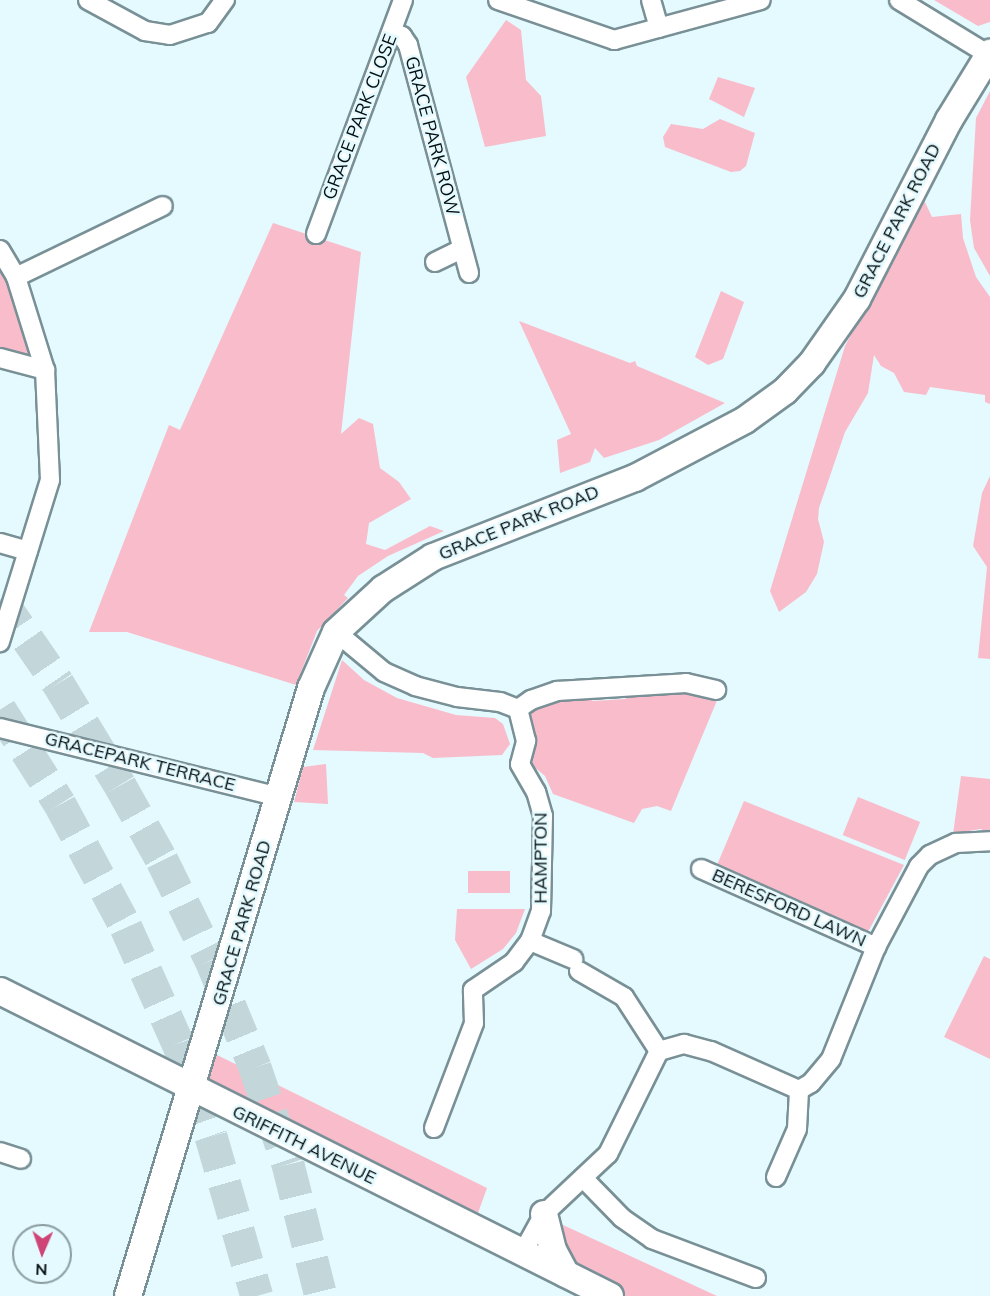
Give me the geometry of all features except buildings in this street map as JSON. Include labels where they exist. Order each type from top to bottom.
[{"type":"street","points":[[88,0],[146,31],[170,35],[208,22],[225,0]]},
{"type":"street","name":"GRACE PARK CLOSE","points":[[316,234],[403,0]]},
{"type":"street","points":[[498,0],[523,4],[614,40],[761,0]]},
{"type":"street","points":[[651,0],[659,28]]},
{"type":"street","points":[[899,0],[989,54]]},
{"type":"street","name":"GRACE PARK ROW","points":[[392,32],[402,36],[408,45],[469,273]]},
{"type":"street","name":"GRACE PARK ROAD","points":[[128,1296],[193,1090],[311,688],[336,632],[383,590],[433,557],[484,534],[635,478],[745,420],[785,391],[812,363],[857,299],[943,131],[989,54]]},
{"type":"street","points":[[16,276],[164,206]]},
{"type":"street","points":[[435,262],[462,249]]},
{"type":"street","points":[[0,250],[16,276],[45,370],[50,480],[0,642]]},
{"type":"street","points":[[0,358],[45,370]]},
{"type":"street","points":[[0,543],[28,551]]},
{"type":"street","points":[[336,632],[384,672],[415,686],[457,697],[500,702],[518,709],[543,694],[557,691],[686,682],[717,690]]},
{"type":"street","name":"HAMPTON","points":[[434,1128],[474,1023],[473,990],[514,962],[530,941],[543,897],[543,816],[536,792],[520,764],[526,741],[518,709]]},
{"type":"street","name":"GRACEPARK TERRACE","points":[[0,728],[279,797]]},
{"type":"street","points":[[776,1177],[797,1129],[799,1090],[826,1069],[876,946],[919,866],[943,848],[970,840],[990,841]]},
{"type":"street","name":"BERESFORD LAWN","points":[[701,869],[876,946]]},
{"type":"street","points":[[530,941],[576,965],[624,997],[660,1051]]},
{"type":"street","name":"GRIFFITH AVENUE","points":[[0,992],[609,1296]]},
{"type":"street","points":[[523,1252],[544,1214],[608,1154],[660,1051],[684,1044],[711,1051],[799,1090]]},
{"type":"street","points":[[0,1152],[21,1159]]},
{"type":"street","points":[[583,1178],[622,1218],[652,1239],[756,1278]]},
{"type":"street","points":[[544,1214],[553,1250],[566,1274]]},
{"type":"shaded area","points":[[934,0],[990,0],[990,22],[978,26]]},
{"type":"shaded area","points":[[506,20],[521,30],[526,80],[541,96],[546,136],[485,147],[466,77]]},
{"type":"shaded area","points":[[718,77],[755,88],[744,117],[709,99]]},
{"type":"shaded area","points":[[990,91],[990,276],[974,248],[970,220],[976,118]]},
{"type":"shaded area","points":[[720,119],[755,133],[746,166],[740,171],[731,172],[665,147],[663,137],[671,124],[703,129]]},
{"type":"shaded area","points":[[923,198],[932,217],[961,214],[963,238],[976,277],[990,297],[990,404],[985,402],[985,395],[930,387],[926,395],[904,392],[894,373],[881,366],[874,355],[868,393],[845,432],[819,508],[818,519],[824,542],[817,574],[806,592],[779,612],[770,591],[845,346]]},
{"type":"shaded area","points":[[273,223],[361,252],[341,434],[359,418],[373,424],[380,468],[399,482],[411,499],[369,523],[366,544],[385,550],[430,526],[444,531],[388,556],[358,576],[344,595],[348,598],[317,631],[296,685],[127,632],[89,632],[169,425],[180,430]]},
{"type":"shaded area","points":[[0,267],[19,310],[35,361],[0,351]]},
{"type":"shaded area","points":[[721,291],[744,302],[723,359],[708,365],[695,357]]},
{"type":"shaded area","points":[[519,321],[630,363],[635,361],[637,366],[725,403],[659,440],[604,458],[595,448],[590,462],[560,473],[557,440],[571,434]]},
{"type":"shaded area","points":[[990,476],[990,659],[978,658],[987,567],[973,546],[982,493]]},
{"type":"shaded area","points":[[342,660],[364,680],[397,698],[456,715],[495,718],[503,724],[510,744],[502,755],[433,758],[423,753],[313,750]]},
{"type":"shaded area","points":[[692,690],[718,698],[671,811],[657,806],[642,809],[634,823],[553,794],[545,776],[532,765],[535,734],[529,713],[545,701],[586,697],[593,701],[625,699],[633,694]]},
{"type":"shaded area","points":[[326,764],[328,804],[294,802],[303,767]]},
{"type":"shaded area","points":[[961,776],[990,779],[990,832],[980,829],[953,834]]},
{"type":"shaded area","points":[[858,797],[920,822],[905,860],[843,835]]},
{"type":"shaded area","points":[[744,801],[904,865],[866,933],[836,922],[717,865]]},
{"type":"shaded area","points":[[468,871],[510,871],[510,893],[468,893]]},
{"type":"shaded area","points":[[457,909],[525,909],[516,933],[503,949],[471,969],[455,940]]},
{"type":"shaded area","points":[[984,956],[990,959],[990,1059],[944,1037]]},
{"type":"shaded area","points":[[215,1054],[487,1188],[478,1213],[203,1086]]},
{"type":"shaded area","points":[[563,1225],[717,1296],[578,1296],[539,1277]]},
{"type":"tunnel","points":[[0,599],[58,683],[120,785],[162,860],[211,960],[255,1067],[288,1164],[321,1296]]},
{"type":"tunnel","points":[[0,709],[60,804],[126,927],[178,1043],[211,1136],[257,1296]]}]
